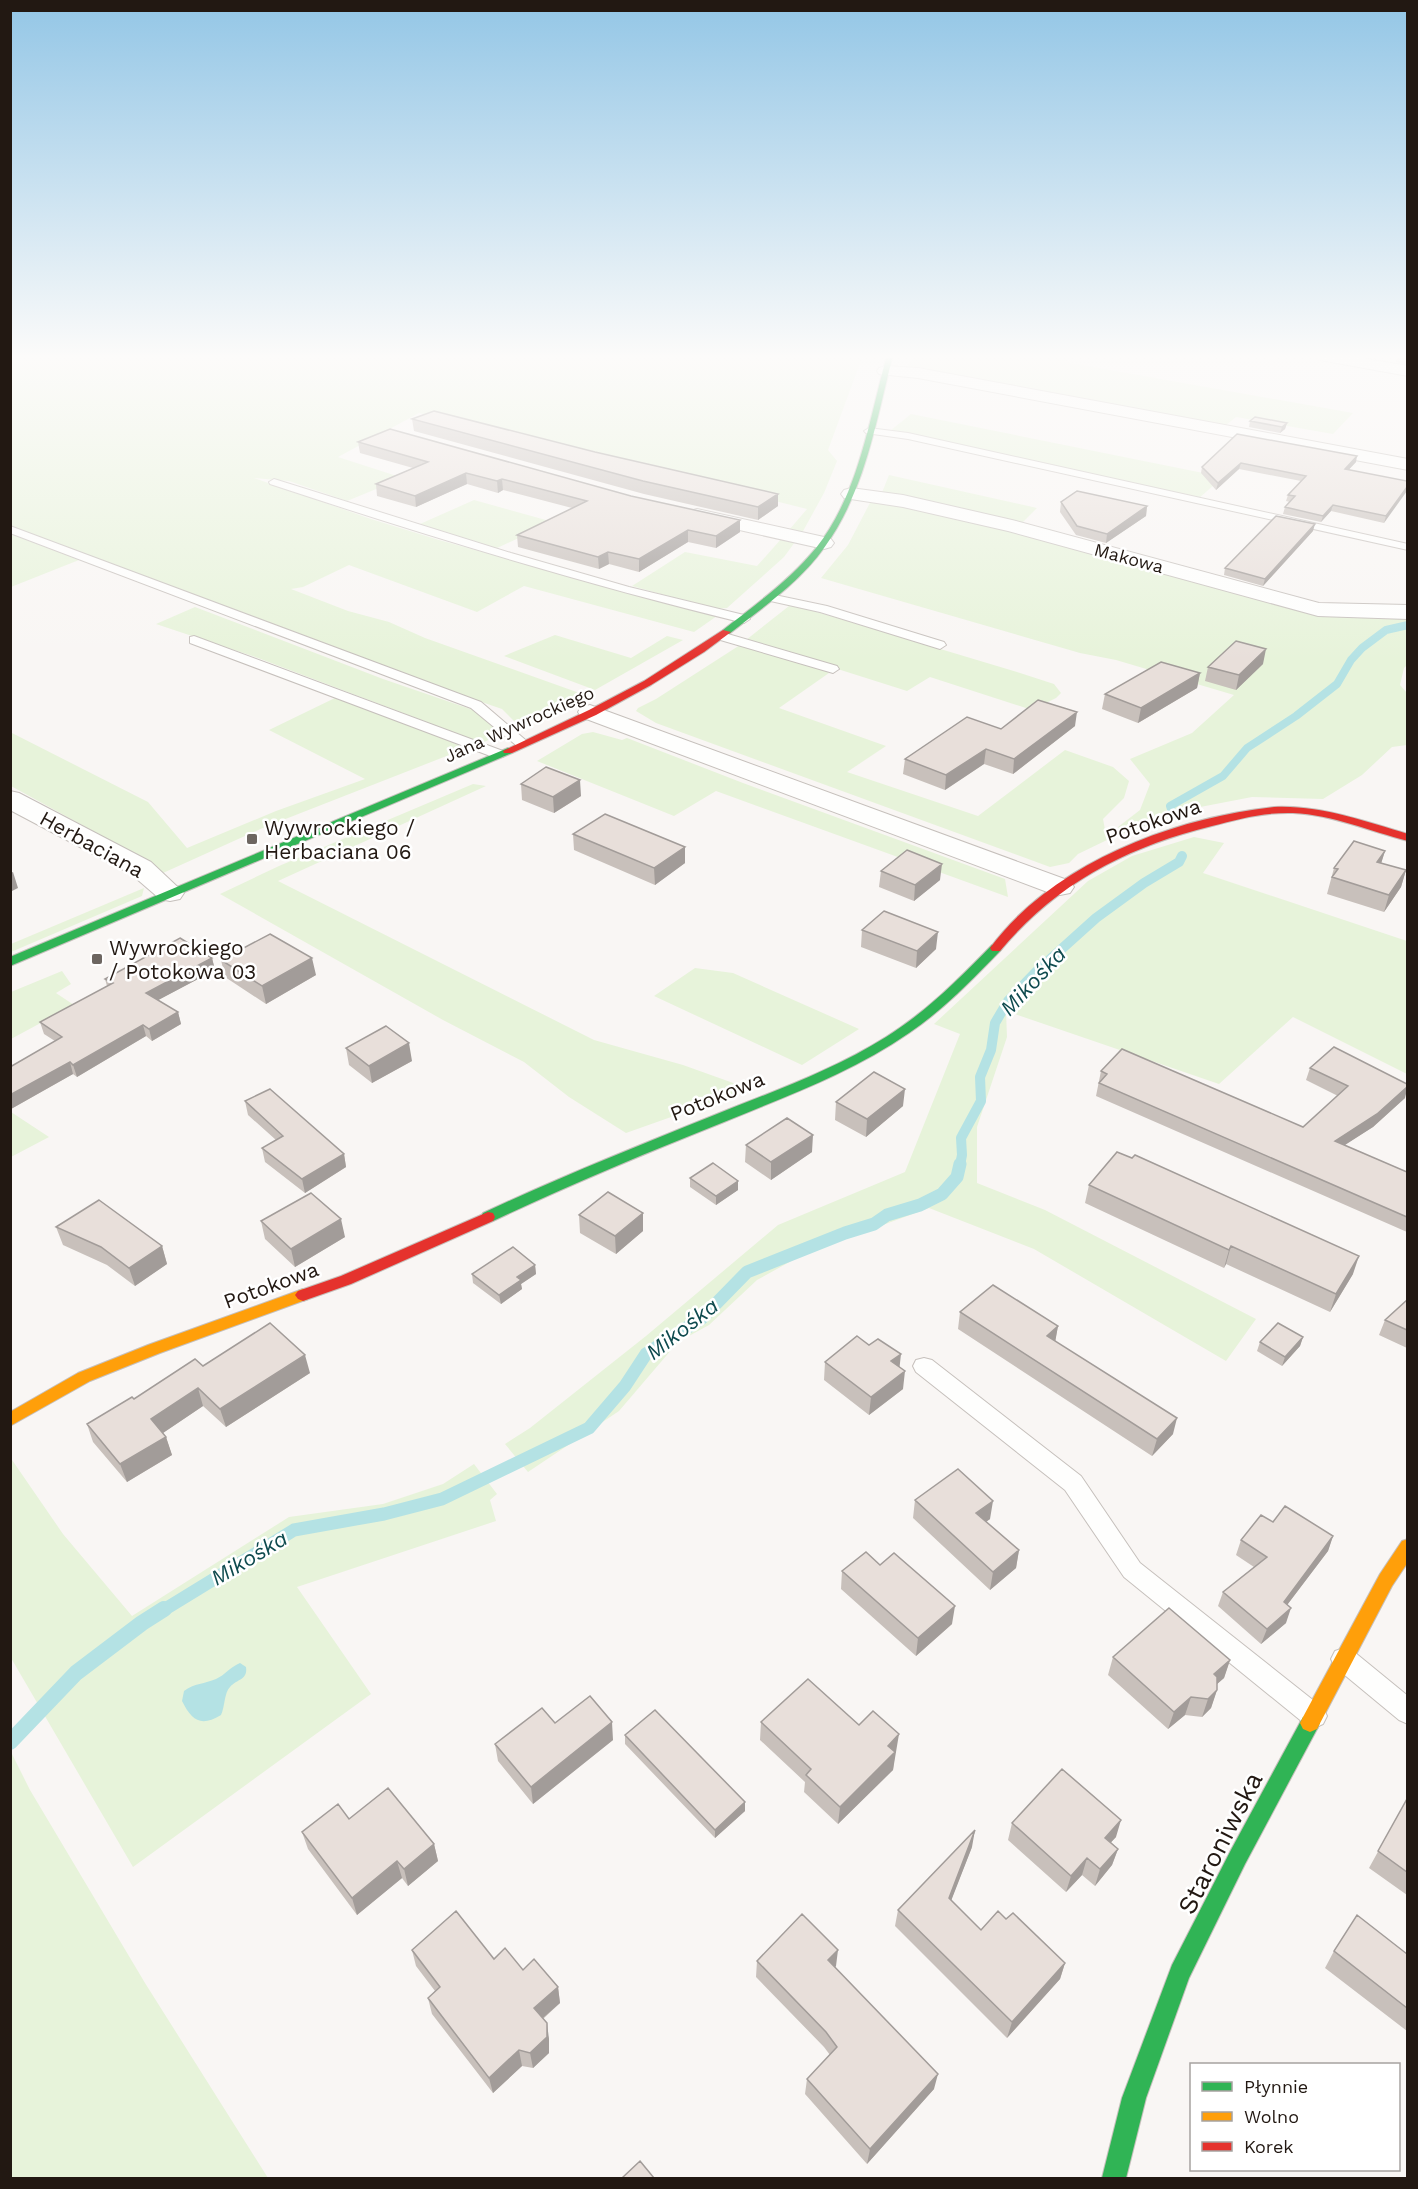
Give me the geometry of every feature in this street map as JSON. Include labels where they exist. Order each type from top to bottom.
[{"type":"street","name":"Jana Wywrockiego","points":[[10,962],[498,754],[590,712],[666,671],[744,619],[803,567],[824,543],[851,494],[862,457]]},
{"type":"street","points":[[1363,457],[1407,465]]},
{"type":"street","name":"Makowa","points":[[851,494],[903,501],[1012,526],[1318,609],[1407,612]]},
{"type":"street","points":[[683,512],[824,543]]},
{"type":"street","points":[[590,712],[1060,887]]},
{"type":"street","name":"Herbaciana","points":[[10,799],[141,868],[170,893]]},
{"type":"street","name":"Potokowa","points":[[10,1420],[84,1377],[154,1349],[355,1277],[563,1181],[805,1084],[849,1063],[890,1040],[928,1013],[963,983],[1030,911],[1060,887],[1093,865],[1144,842],[1190,827],[1259,811],[1293,810],[1329,814],[1407,837]]},
{"type":"street","name":"Staroniwska","points":[[1114,2178],[1134,2098],[1180,1973],[1238,1857],[1386,1580],[1407,1546]]},
{"type":"lane","points":[[1004,457],[1407,546]]},
{"type":"lane","points":[[274,482],[402,524],[569,574],[744,619]]},
{"type":"lane","points":[[10,529],[476,705],[490,715],[507,734],[522,743]]},
{"type":"lane","points":[[770,598],[823,609],[940,645]]},
{"type":"lane","points":[[721,636],[833,669]]},
{"type":"lane","points":[[194,640],[498,754]]},
{"type":"lane","points":[[924,1366],[1073,1483],[1098,1516],[1132,1570],[1314,1716]]},
{"type":"lane","points":[[1344,1659],[1407,1712]]},
{"type":"green space","points":[[11,457],[338,457],[403,478],[347,501],[289,481],[254,478],[439,540],[717,616],[694,632],[524,586],[477,612],[349,565],[303,587],[291,589],[348,611],[389,622],[425,638],[585,695],[519,726],[502,709],[397,673],[11,527]]},
{"type":"green space","points":[[597,457],[834,457],[837,461],[824,493],[802,533],[789,530],[807,509]]},
{"type":"green space","points":[[1008,457],[1125,457],[1223,477],[1198,499]]},
{"type":"green space","points":[[889,475],[1037,508],[1020,525],[881,495]]},
{"type":"green space","points":[[872,499],[915,507],[1273,600],[1407,616],[1407,665],[1404,668],[1400,685],[1407,693],[1407,745],[1392,747],[1362,775],[1323,799],[1252,797],[1195,808],[1122,834],[1118,827],[1140,810],[1150,784],[1130,759],[1192,733],[1234,695],[821,578],[848,545]]},
{"type":"green space","points":[[474,500],[553,522],[497,548],[420,524]]},
{"type":"green space","points":[[11,534],[79,560],[11,587]]},
{"type":"green space","points":[[782,538],[795,542],[784,557],[727,608],[715,609],[632,586],[685,552],[757,566]]},
{"type":"green space","points":[[789,606],[807,609],[1017,672],[1054,684],[1061,693],[1032,710],[930,677],[907,691],[746,640]]},
{"type":"green space","points":[[195,607],[383,679],[482,713],[501,734],[482,743],[258,658],[156,624]]},
{"type":"green space","points":[[555,635],[631,658],[667,636],[683,640],[595,690],[504,656]]},
{"type":"green space","points":[[740,645],[823,669],[829,673],[779,708],[886,746],[847,772],[978,816],[1065,750],[1113,767],[1129,781],[1124,798],[1103,819],[1107,840],[1078,854],[1069,863],[1050,867],[656,723],[636,711]]},
{"type":"green space","points":[[337,697],[467,748],[265,827],[163,873],[144,859],[11,786],[10,732],[148,802],[187,848],[276,811],[365,779],[269,730]]},
{"type":"green space","points":[[593,732],[622,740],[627,738],[1005,879],[1008,897],[716,791],[674,816],[537,761],[582,734]]},
{"type":"green space","points":[[473,784],[486,786],[278,881],[594,1040],[683,1065],[750,1089],[626,1133],[569,1097],[524,1062],[443,1020],[220,894],[279,866]]},
{"type":"green space","points":[[1194,837],[1224,843],[1203,873],[1407,941],[1407,1074],[1293,1017],[1219,1084],[1006,1011],[1007,1037],[977,1127],[977,1183],[1045,1210],[1256,1319],[1226,1361],[1034,1249],[929,1208],[804,1254],[757,1280],[709,1325],[678,1342],[619,1411],[528,1472],[505,1444],[530,1428],[646,1336],[778,1225],[905,1172],[960,1034],[934,1024],[1088,881],[1132,856]]},
{"type":"green space","points":[[144,888],[142,896],[11,952],[11,944]]},
{"type":"green space","points":[[695,968],[733,973],[859,1029],[802,1065],[654,996]]},
{"type":"green space","points":[[62,971],[71,984],[56,993],[74,1005],[11,1039],[11,992]]},
{"type":"green space","points":[[11,1112],[49,1137],[11,1157]]},
{"type":"green space","points":[[10,1457],[63,1534],[132,1616],[289,1517],[383,1504],[443,1484],[474,1464],[497,1494],[490,1500],[496,1521],[297,1587],[371,1694],[133,1867],[11,1658]]},
{"type":"green space","points":[[11,1752],[30,1790],[145,1983],[268,2178],[11,2178]]},
{"type":"water","points":[[240,1663],[246,1667],[245,1674],[228,1690],[221,1715],[208,1721],[193,1717],[182,1701],[184,1691],[192,1686],[216,1679]]},
{"type":"building","points":[[411,457],[491,457],[631,496],[740,520],[716,536],[688,530],[639,559],[608,552],[598,557],[517,535],[587,501],[502,479],[497,481],[466,473],[415,496],[376,484],[428,462]]},
{"type":"building","points":[[554,457],[617,457],[778,494],[758,507],[643,481]]},
{"type":"building","points":[[1212,457],[1356,457],[1345,469],[1407,481],[1407,487],[1386,516],[1333,505],[1323,516],[1285,507],[1295,496],[1288,495],[1306,476],[1241,463],[1218,483],[1202,467]]},
{"type":"building","points":[[1077,491],[1147,506],[1107,534],[1077,526],[1061,502]]},
{"type":"building","points":[[1276,516],[1315,524],[1265,579],[1225,568]]},
{"type":"building","points":[[1236,641],[1266,649],[1239,675],[1208,667]]},
{"type":"building","points":[[1161,662],[1200,673],[1141,708],[1105,694]]},
{"type":"building","points":[[1038,700],[1077,712],[1014,759],[986,749],[946,775],[905,759],[967,717],[1001,729]]},
{"type":"building","points":[[546,767],[580,780],[553,797],[521,784]]},
{"type":"building","points":[[605,814],[685,847],[654,868],[573,834]]},
{"type":"building","points":[[1354,841],[1385,851],[1377,862],[1406,870],[1389,895],[1332,877],[1338,869],[1334,868]]},
{"type":"building","points":[[907,850],[942,864],[915,885],[881,871]]},
{"type":"building","points":[[884,911],[938,932],[917,951],[862,930]]},
{"type":"building","points":[[270,934],[312,958],[262,986],[221,960]]},
{"type":"building","points":[[180,938],[212,958],[146,993],[178,1012],[149,1029],[143,1025],[73,1065],[70,1062],[10,1095],[10,1067],[62,1037],[40,1022],[113,983],[105,979]]},
{"type":"building","points":[[386,1026],[409,1043],[369,1066],[346,1048]]},
{"type":"building","points":[[1334,1047],[1407,1084],[1407,1087],[1377,1114],[1335,1141],[1407,1172],[1407,1217],[1099,1083],[1107,1074],[1101,1071],[1122,1049],[1303,1127],[1348,1086],[1310,1068]]},
{"type":"building","points":[[874,1072],[905,1089],[867,1119],[836,1102]]},
{"type":"building","points":[[270,1089],[344,1154],[302,1179],[262,1148],[283,1136],[245,1101]]},
{"type":"building","points":[[787,1118],[813,1135],[771,1162],[746,1145]]},
{"type":"building","points":[[1117,1152],[1132,1158],[1135,1155],[1359,1256],[1336,1294],[1231,1246],[1229,1250],[1089,1185]]},
{"type":"building","points":[[713,1163],[738,1181],[716,1196],[690,1178]]},
{"type":"building","points":[[608,1192],[643,1213],[615,1236],[579,1215]]},
{"type":"building","points":[[311,1193],[341,1219],[291,1249],[261,1221]]},
{"type":"building","points":[[99,1200],[162,1246],[129,1268],[101,1247],[56,1227]]},
{"type":"building","points":[[513,1247],[535,1265],[517,1277],[521,1280],[499,1295],[472,1274]]},
{"type":"building","points":[[993,1285],[1058,1326],[1047,1336],[1177,1418],[1157,1439],[960,1312]]},
{"type":"building","points":[[1407,1300],[1407,1330],[1385,1320]]},
{"type":"building","points":[[270,1323],[305,1355],[220,1409],[198,1388],[151,1419],[166,1437],[120,1464],[87,1424],[132,1397],[134,1399],[195,1359],[203,1366]]},
{"type":"building","points":[[1278,1323],[1303,1337],[1285,1357],[1260,1342]]},
{"type":"building","points":[[857,1336],[869,1345],[878,1339],[901,1354],[891,1361],[905,1371],[871,1397],[825,1362]]},
{"type":"building","points":[[958,1469],[993,1501],[976,1513],[1019,1550],[993,1572],[915,1500]]},
{"type":"building","points":[[1285,1506],[1333,1536],[1284,1602],[1291,1608],[1267,1629],[1223,1592],[1267,1557],[1241,1540],[1261,1515],[1273,1522]]},
{"type":"building","points":[[866,1552],[880,1565],[894,1553],[955,1606],[918,1638],[842,1571]]},
{"type":"building","points":[[1169,1608],[1230,1660],[1214,1674],[1217,1677],[1217,1690],[1208,1699],[1191,1697],[1174,1712],[1113,1657]]},
{"type":"building","points":[[808,1679],[859,1725],[873,1711],[899,1734],[888,1746],[895,1752],[840,1807],[806,1775],[811,1769],[761,1722]]},
{"type":"building","points":[[590,1696],[612,1722],[531,1787],[495,1744],[542,1708],[555,1723]]},
{"type":"building","points":[[655,1710],[745,1802],[715,1830],[625,1735]]},
{"type":"building","points":[[1062,1769],[1121,1820],[1105,1838],[1118,1849],[1100,1869],[1087,1858],[1071,1876],[1012,1823]]},
{"type":"building","points":[[388,1788],[434,1844],[404,1869],[397,1861],[352,1898],[302,1832],[338,1804],[349,1819]]},
{"type":"building","points":[[1407,1799],[1407,1872],[1378,1851]]},
{"type":"building","points":[[975,1830],[949,1898],[981,1930],[998,1911],[1006,1919],[1013,1913],[1065,1963],[1012,2022],[898,1910]]},
{"type":"building","points":[[456,1911],[494,1959],[505,1948],[523,1970],[534,1959],[558,1987],[534,2008],[547,2023],[547,2037],[530,2053],[519,2050],[489,2078],[428,1998],[440,1987],[412,1950]]},
{"type":"building","points":[[802,1914],[838,1950],[828,1960],[938,2074],[870,2149],[807,2079],[837,2047],[826,2032],[757,1961]]},
{"type":"building","points":[[1357,1915],[1407,1954],[1407,2008],[1334,1951]]},
{"type":"building","points":[[640,2161],[654,2178],[622,2178]]},
{"type":"waterway","name":"Mikośka","points":[[1173,815],[1170,806],[1223,776],[1247,748],[1296,716],[1337,684],[1351,660],[1362,648],[1386,630],[1408,625]]},
{"type":"waterway","name":"Mikośka","points":[[960,1165],[961,1138],[981,1101],[980,1077],[991,1050],[995,1023],[1008,1001],[1036,972],[1096,918],[1144,883],[1179,862],[1182,856]]},
{"type":"waterway","name":"Mikośka","points":[[162,1611],[294,1530],[384,1514],[442,1499],[589,1428],[625,1386],[646,1354],[702,1318],[747,1272],[845,1233],[874,1224],[887,1215],[920,1205],[942,1194],[957,1177],[960,1164]]},
{"type":"waterway","name":"Mikośka","points":[[10,1742],[76,1673],[164,1609]]},
{"type":"traffic: fast","points":[[726,632],[800,571],[821,547],[847,503],[863,457]]},
{"type":"traffic: fast","points":[[10,962],[508,751]]},
{"type":"traffic: fast","points":[[488,1217],[601,1167],[804,1084],[869,1052],[905,1030],[933,1009],[996,948]]},
{"type":"traffic: fast","points":[[1114,2178],[1134,2098],[1180,1973],[1238,1857],[1310,1723]]},
{"type":"traffic: slow","points":[[10,1420],[84,1377],[303,1295]]},
{"type":"traffic: slow","points":[[1310,1723],[1386,1580],[1408,1546]]},
{"type":"traffic: jam","points":[[508,751],[564,726],[648,683],[726,632]]},
{"type":"traffic: jam","points":[[996,948],[1030,911],[1073,879],[1118,854],[1191,827],[1255,813],[1293,810],[1337,817],[1408,838]]},
{"type":"traffic: jam","points":[[303,1295],[346,1280],[488,1217]]},
{"type":"place","name":"Wywrockiego / Herbaciana 06","points":[[252,839]]},
{"type":"place","name":"Wywrockiego / Potokowa 03","points":[[97,959]]}]
